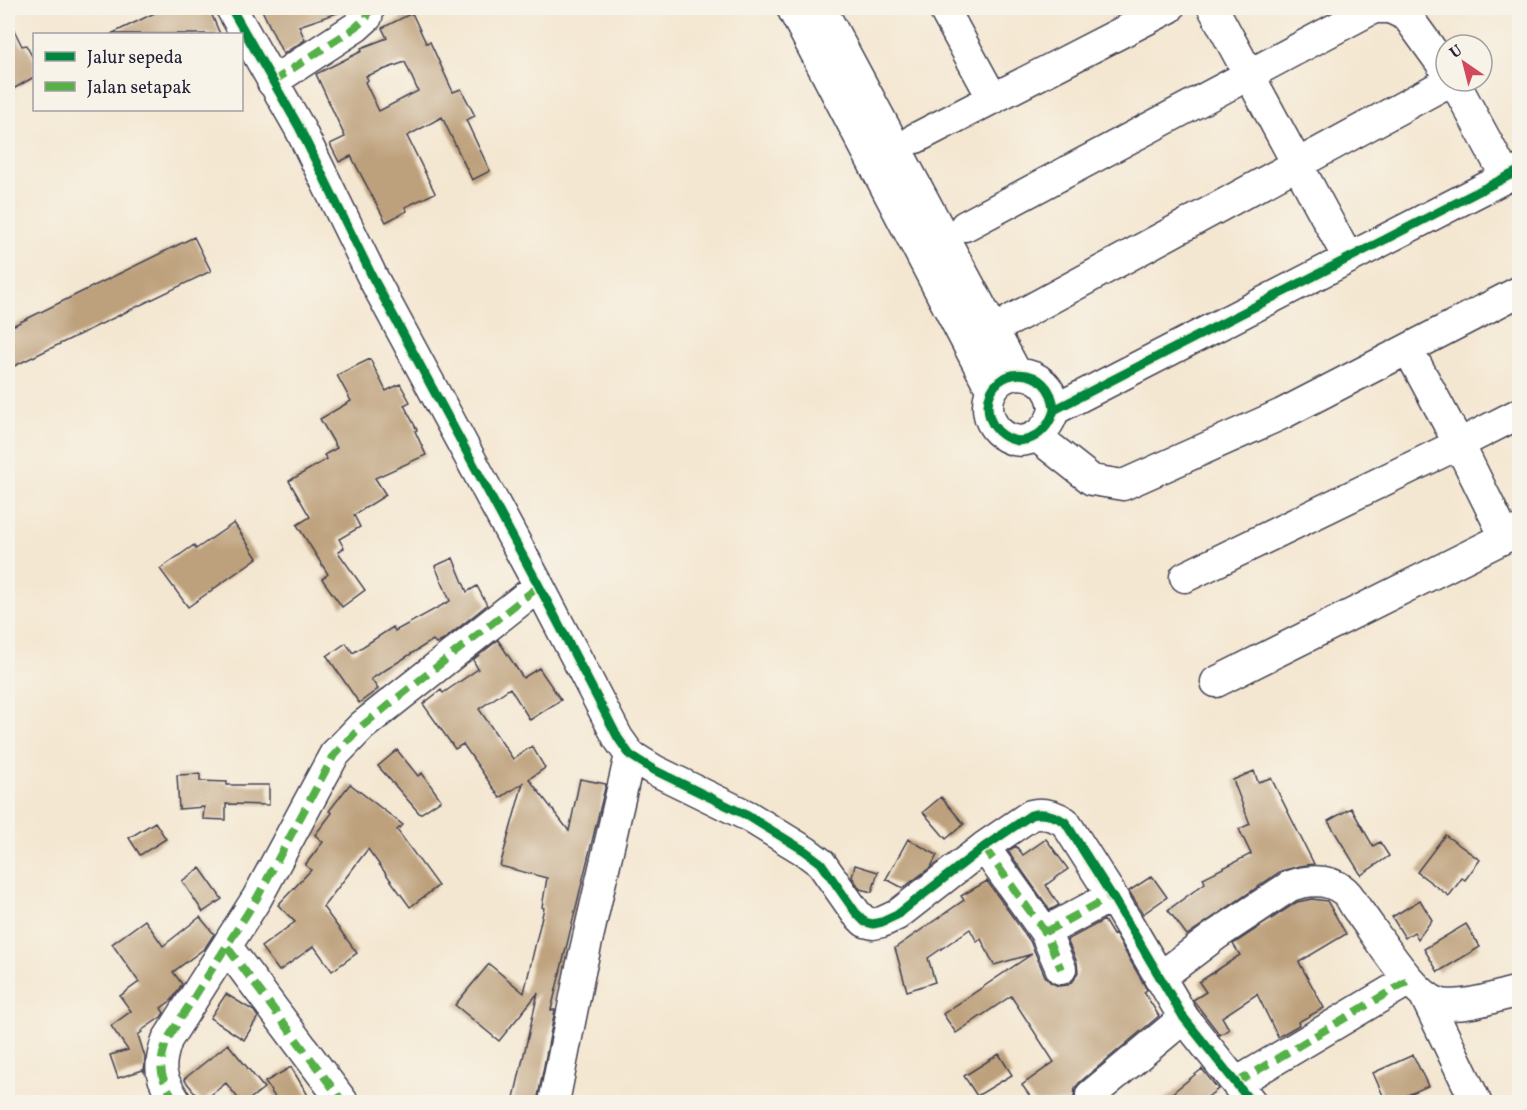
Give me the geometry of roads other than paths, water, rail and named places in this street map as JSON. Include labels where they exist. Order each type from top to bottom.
[{"type":"street","points":[[231,8],[299,127],[373,278],[618,738],[630,755],[667,778],[748,816],[788,839],[821,863],[856,913],[865,922],[873,924],[897,915],[984,847],[1031,815],[1039,813],[1058,818],[1065,822],[1184,1018],[1243,1093],[1417,988]]},
{"type":"street","points":[[272,82],[356,27],[367,16],[369,8]]},
{"type":"street","points":[[792,8],[992,391]]},
{"type":"street","points":[[821,8],[1017,374]]},
{"type":"street","points":[[951,8],[945,11],[993,99]]},
{"type":"street","points":[[916,138],[1169,8]]},
{"type":"street","points":[[1213,8],[1348,258]]},
{"type":"street","points":[[964,226],[1374,8],[1389,8],[1407,16],[1434,53]]},
{"type":"street","points":[[1011,320],[1434,91]]},
{"type":"street","points":[[1054,410],[1513,173],[1460,93]]},
{"type":"street","points":[[1036,436],[1092,480],[1123,485],[1282,414],[1520,291]]},
{"type":"street","points":[[1216,682],[1512,533],[1459,444],[1408,349]]},
{"type":"street","points":[[1027,374],[1044,383],[1053,400],[1054,410],[1051,421],[1045,430],[1026,440],[1005,437],[991,422],[988,412],[988,401],[992,391],[1007,377],[1027,374]]},
{"type":"street","points":[[1185,577],[1520,413]]},
{"type":"street","points":[[176,1102],[160,1071],[161,1056],[167,1040],[257,898],[334,755],[345,742],[398,697],[539,586]]},
{"type":"street","points":[[554,1102],[580,972],[630,755]]},
{"type":"street","points":[[984,847],[1044,932],[1061,969]]},
{"type":"street","points":[[1159,978],[1216,935],[1290,885],[1318,881],[1344,891],[1417,988],[1476,1102]]},
{"type":"street","points":[[1044,932],[1112,897]]},
{"type":"street","points":[[227,947],[343,1102]]},
{"type":"street","points":[[1417,988],[1440,1003],[1455,1005],[1520,991]]},
{"type":"street","points":[[1091,1095],[1184,1018]]}]
